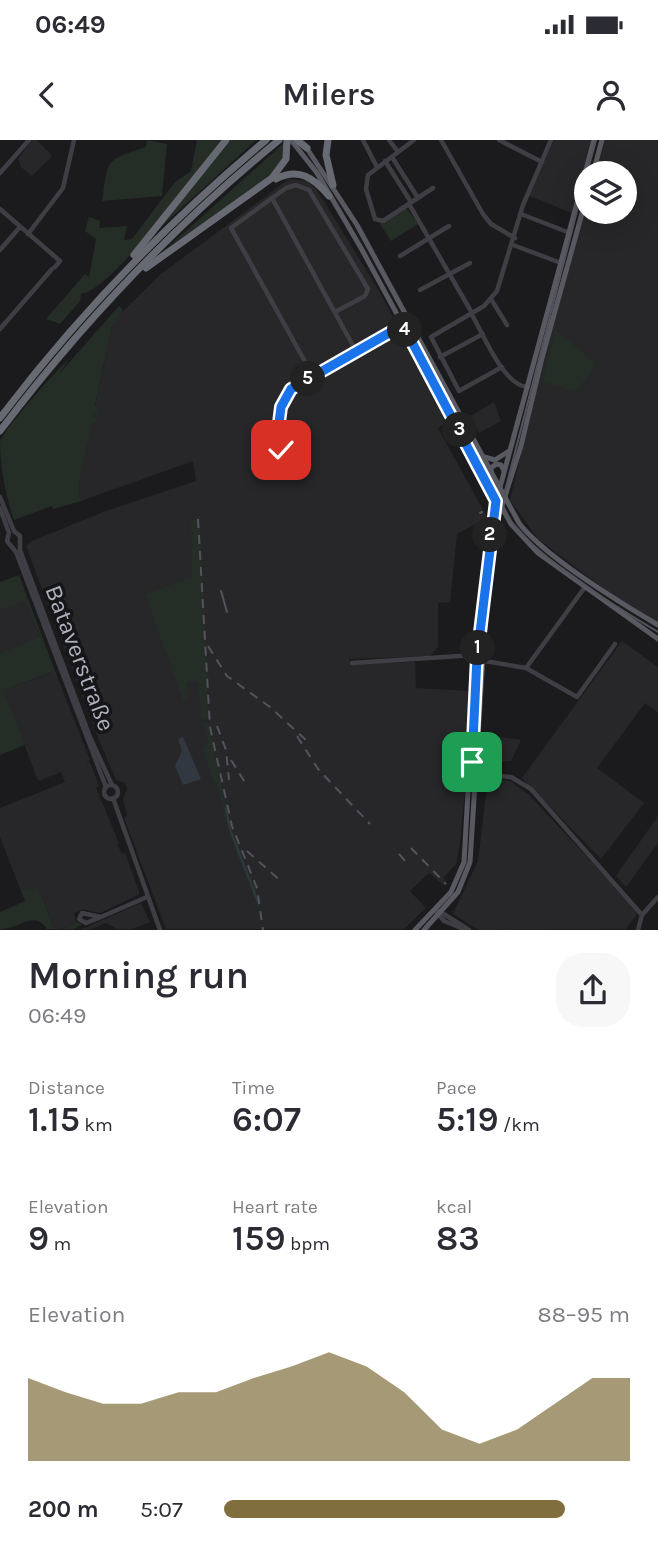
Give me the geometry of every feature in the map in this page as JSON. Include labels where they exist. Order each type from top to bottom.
[{"type":"highway","points":[[115,281],[226,140]]},
{"type":"highway","points":[[0,418],[59,343],[115,281],[202,195],[269,143],[279,140]]},
{"type":"highway","points":[[328,140],[326,155],[333,185]]},
{"type":"highway","points":[[263,186],[283,166],[294,141],[307,148]]},
{"type":"highway","points":[[0,431],[53,365],[121,288],[269,143]]},
{"type":"highway","points":[[121,288],[171,248],[281,176],[298,173],[314,179],[329,196]]},
{"type":"main road","points":[[424,929],[458,892],[468,870],[480,658],[496,501],[594,140]]},
{"type":"main road","points":[[597,161],[603,140]]},
{"type":"main road","points":[[294,141],[317,173],[511,524],[533,548],[658,639]]},
{"type":"main road","points":[[307,148],[333,185],[523,529],[539,544],[614,598],[658,625]]},
{"type":"main road","points":[[480,658],[494,528],[509,488],[579,224]]},
{"type":"main road","points":[[481,456],[498,459],[506,455],[512,445]]},
{"type":"main road","points":[[491,474],[491,468],[496,464],[502,466],[504,473]]},
{"type":"main road","points":[[509,488],[509,506]]},
{"type":"main road","points":[[494,528],[501,521],[511,524]]},
{"type":"main road","points":[[415,929],[438,913]]},
{"type":"street","points":[[0,172],[29,140]]},
{"type":"street","points":[[28,234],[63,188],[74,140]]},
{"type":"street","points":[[363,140],[377,167]]},
{"type":"street","points":[[389,140],[398,152]]},
{"type":"street","points":[[414,140],[377,167],[366,182],[375,219],[383,221],[433,188]]},
{"type":"street","points":[[441,140],[491,224],[514,242],[561,263]]},
{"type":"street","points":[[499,140],[542,162]]},
{"type":"street","points":[[502,367],[459,391],[431,340],[432,335],[491,299],[502,281],[521,214],[551,140]]},
{"type":"street","points":[[392,157],[418,198]]},
{"type":"street","points":[[385,161],[509,379],[526,387],[536,386]]},
{"type":"street","points":[[313,376],[230,228],[286,188],[296,186],[309,190],[368,289],[365,296],[335,312]]},
{"type":"street","points":[[272,198],[356,351]]},
{"type":"street","points":[[0,209],[60,261],[0,329]]},
{"type":"street","points":[[521,214],[570,233]]},
{"type":"street","points":[[400,256],[449,226]]},
{"type":"street","points":[[0,250],[20,227]]},
{"type":"street","points":[[420,290],[470,263]]},
{"type":"street","points":[[491,299],[507,325]]},
{"type":"street","points":[[278,432],[281,407],[287,394],[313,376],[403,325]]},
{"type":"street","points":[[440,357],[483,334]]},
{"type":"street","name":"Bataverstraße","points":[[0,497],[11,532],[7,541],[16,544]]},
{"type":"street","name":"Bataverstraße","points":[[0,508],[11,532],[20,536],[16,544],[109,785],[118,792],[113,798]]},
{"type":"street","points":[[526,668],[586,586]]},
{"type":"street","points":[[352,663],[480,658],[526,668],[546,677],[572,696],[579,695],[615,644]]},
{"type":"street","points":[[475,773],[510,777],[531,789],[617,883],[642,915]]},
{"type":"street","name":"Bataverstraße","points":[[109,785],[104,794],[113,798],[160,929]]},
{"type":"street","points":[[102,917],[147,897]]},
{"type":"street","points":[[632,929],[638,929],[642,915],[658,897]]},
{"type":"street","points":[[438,913],[467,929]]},
{"type":"shaded area","points":[[32,140],[37,140],[52,156],[32,176],[21,167],[18,159]]},
{"type":"shaded area","points":[[147,140],[167,144],[162,196],[102,201],[110,163],[122,155],[146,147]]},
{"type":"shaded area","points":[[197,140],[221,140],[133,252],[95,287],[81,294],[80,301],[60,324],[46,319],[85,274],[89,277],[96,239],[85,231],[89,217],[100,221],[99,228],[127,226],[124,240],[132,239],[175,182],[191,171]]},
{"type":"shaded area","points":[[229,140],[256,140],[153,234]]},
{"type":"shaded area","points":[[554,140],[592,140],[586,161],[574,161],[572,213],[529,196]]},
{"type":"shaded area","points":[[605,140],[658,140],[658,624],[611,594],[538,539],[510,500],[542,366],[582,224],[637,224],[637,161],[599,161]]},
{"type":"shaded area","points":[[284,143],[285,158],[269,178],[168,247]]},
{"type":"shaded area","points":[[289,179],[308,181],[317,190],[379,291],[449,421],[438,428],[488,519],[488,524],[477,523],[457,534],[450,602],[438,603],[438,647],[430,656],[349,659],[350,664],[415,662],[416,688],[470,691],[460,844],[456,864],[444,877],[446,887],[429,873],[410,891],[426,908],[404,929],[166,929],[124,818],[127,815],[123,799],[127,789],[125,783],[116,780],[98,738],[26,546],[32,541],[103,512],[196,481],[193,461],[81,501],[78,489],[112,326],[116,318],[161,274]]},
{"type":"shaded area","points":[[406,208],[418,224],[391,241],[380,224]]},
{"type":"shaded area","points":[[119,306],[123,310],[112,326],[95,406],[100,413],[94,413],[93,417],[99,418],[92,423],[78,489],[81,501],[53,509],[52,506],[14,520],[4,482],[0,442],[11,424],[53,375],[69,359],[59,374]]},
{"type":"shaded area","points":[[555,329],[596,364],[576,392],[543,382]]},
{"type":"shaded area","points":[[494,402],[501,421],[479,433],[470,416]]},
{"type":"shaded area","points":[[200,516],[208,718],[201,719],[198,681],[187,682],[189,698],[183,700],[145,594],[192,577],[191,521]]},
{"type":"shaded area","points":[[19,575],[58,679],[52,672],[4,690],[25,745],[0,755],[0,653],[40,637],[25,601],[0,610],[0,582]]},
{"type":"shaded area","points":[[25,600],[40,638],[0,653],[0,610]]},
{"type":"shaded area","points":[[622,641],[658,667],[658,712],[645,703],[597,768],[644,803],[601,859],[522,778]]},
{"type":"shaded area","points":[[55,671],[90,760],[86,764],[90,762],[99,786],[96,788],[119,843],[117,844],[122,854],[125,853],[140,894],[100,913],[83,909],[74,913],[76,923],[63,929],[53,927],[39,887],[21,891],[0,837],[0,808],[65,782],[61,772],[38,781],[4,690]]},
{"type":"shaded area","points":[[208,722],[231,826],[256,888],[261,916],[228,831],[217,782],[214,783],[203,750],[208,740],[203,723]]},
{"type":"shaded area","points":[[183,737],[201,779],[183,785],[175,766],[182,751],[178,739]]},
{"type":"shaded area","points":[[499,737],[521,740],[511,761],[491,762],[492,740],[499,740]]},
{"type":"shaded area","points":[[488,777],[510,781],[528,794],[633,906],[637,914],[626,929],[479,930],[453,914],[478,861]]},
{"type":"shaded area","points":[[658,816],[658,843],[626,887],[616,876]]},
{"type":"shaded area","points":[[39,887],[53,927],[63,929],[47,929],[42,923],[31,920],[0,929],[0,912],[25,901],[21,891]]},
{"type":"shaded area","points":[[141,903],[150,922],[132,929],[117,929],[106,923],[92,929],[80,930]]},
{"type":"shaded area","points":[[78,922],[82,925],[74,929],[63,929]]},
{"type":"waterway","points":[[226,809],[231,832],[258,902]]},
{"type":"tram line","points":[[590,161],[596,140]]},
{"type":"tram line","points":[[574,223],[502,503],[510,519],[546,556],[595,592],[658,632]]},
{"type":"tram line","points":[[221,591],[227,612]]},
{"type":"railway","points":[[198,519],[210,727],[232,826],[257,888],[263,930]]},
{"type":"railway","points":[[208,646],[227,676],[270,707],[308,742]]},
{"type":"railway","points":[[217,726],[226,750],[229,780]]},
{"type":"railway","points":[[297,736],[318,769],[370,824]]},
{"type":"railway","points":[[231,760],[246,784]]},
{"type":"railway","points":[[411,848],[446,884]]},
{"type":"railway","points":[[247,851],[283,883]]},
{"type":"railway","points":[[399,854],[407,863]]},
{"type":"route","points":[[281,450],[276,447],[281,407],[291,389],[403,325],[496,501],[490,532],[477,657],[472,762]]}]
